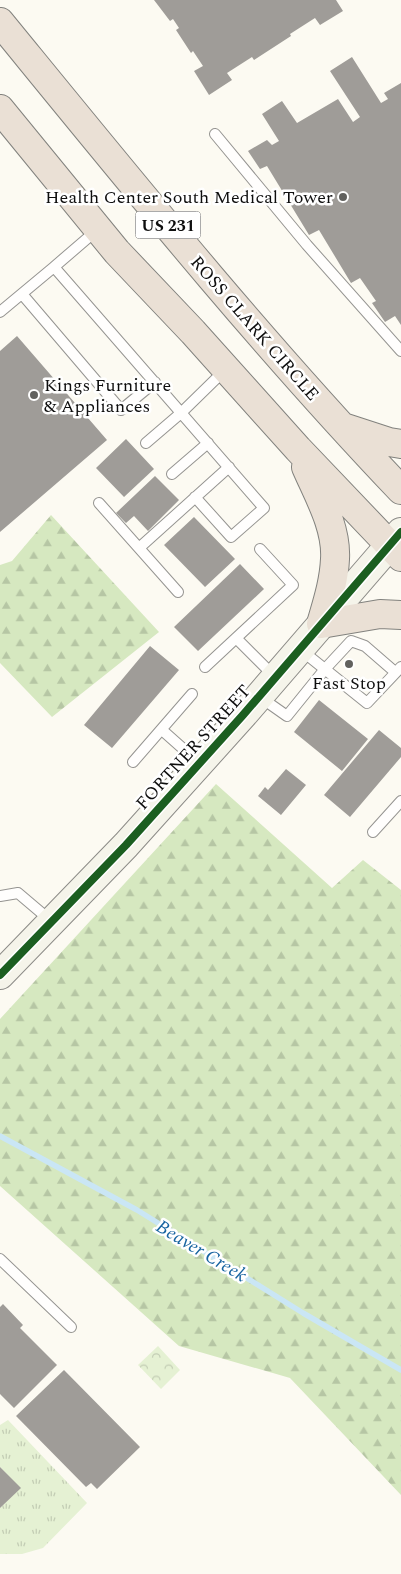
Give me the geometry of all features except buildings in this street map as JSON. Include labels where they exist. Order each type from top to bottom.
[{"type":"highway","name":"ROSS CLARK CIRCLE","points":[[0,22],[128,178],[340,426],[401,490]]},
{"type":"highway","name":"US 231","points":[[0,109],[98,230],[298,449],[397,545]]},
{"type":"highway","points":[[340,426],[401,444]]},
{"type":"highway","points":[[298,449],[326,513],[334,538],[333,581],[321,624],[380,614],[401,615]]},
{"type":"street","name":"FORTNER STREET","points":[[0,975],[126,845],[321,624],[397,545]]},
{"type":"lane","points":[[215,134],[307,245],[401,351]]},
{"type":"lane","points":[[0,312],[98,230]]},
{"type":"lane","points":[[54,267],[264,508],[231,537],[194,498]]},
{"type":"lane","points":[[22,294],[121,410],[155,382]]},
{"type":"lane","points":[[146,443],[182,413],[226,370]]},
{"type":"lane","points":[[172,474],[208,443]]},
{"type":"lane","points":[[139,548],[229,467]]},
{"type":"lane","points":[[99,503],[178,592]]},
{"type":"lane","points":[[205,667],[293,585],[260,549]]},
{"type":"lane","points":[[236,638],[287,716],[325,669],[351,641],[365,646],[398,669],[367,703],[325,669],[300,649]]},
{"type":"lane","points":[[133,762],[192,694]]},
{"type":"lane","points":[[162,730],[200,763]]},
{"type":"lane","points":[[374,832],[401,801]]},
{"type":"lane","points":[[0,896],[18,893],[52,922]]},
{"type":"lane","points":[[0,1259],[71,1327]]},
{"type":"green space","points":[[51,515],[159,632],[52,717],[0,663],[0,565],[12,561]]},
{"type":"green space","points":[[216,784],[332,888],[363,860],[401,890],[401,1495],[290,1378],[179,1346],[0,1186],[0,1019]]},
{"type":"green space","points":[[158,1346],[180,1370],[161,1389],[138,1365]]},
{"type":"green space","points":[[8,1420],[87,1503],[43,1548],[22,1554],[0,1554],[0,1508],[20,1488],[0,1467],[0,1425]]},
{"type":"waterway","name":"Beaver Creek","points":[[0,1136],[137,1210],[303,1313],[401,1370]]},
{"type":"cycle path","points":[[0,975],[126,845],[243,715],[401,532]]},
{"type":"place","name":"Health Center South Medical Tower","points":[[343,197]]},
{"type":"place","name":"Kings Furniture & Appliances","points":[[34,395]]},
{"type":"place","name":"Fast Stop","points":[[349,664]]}]
